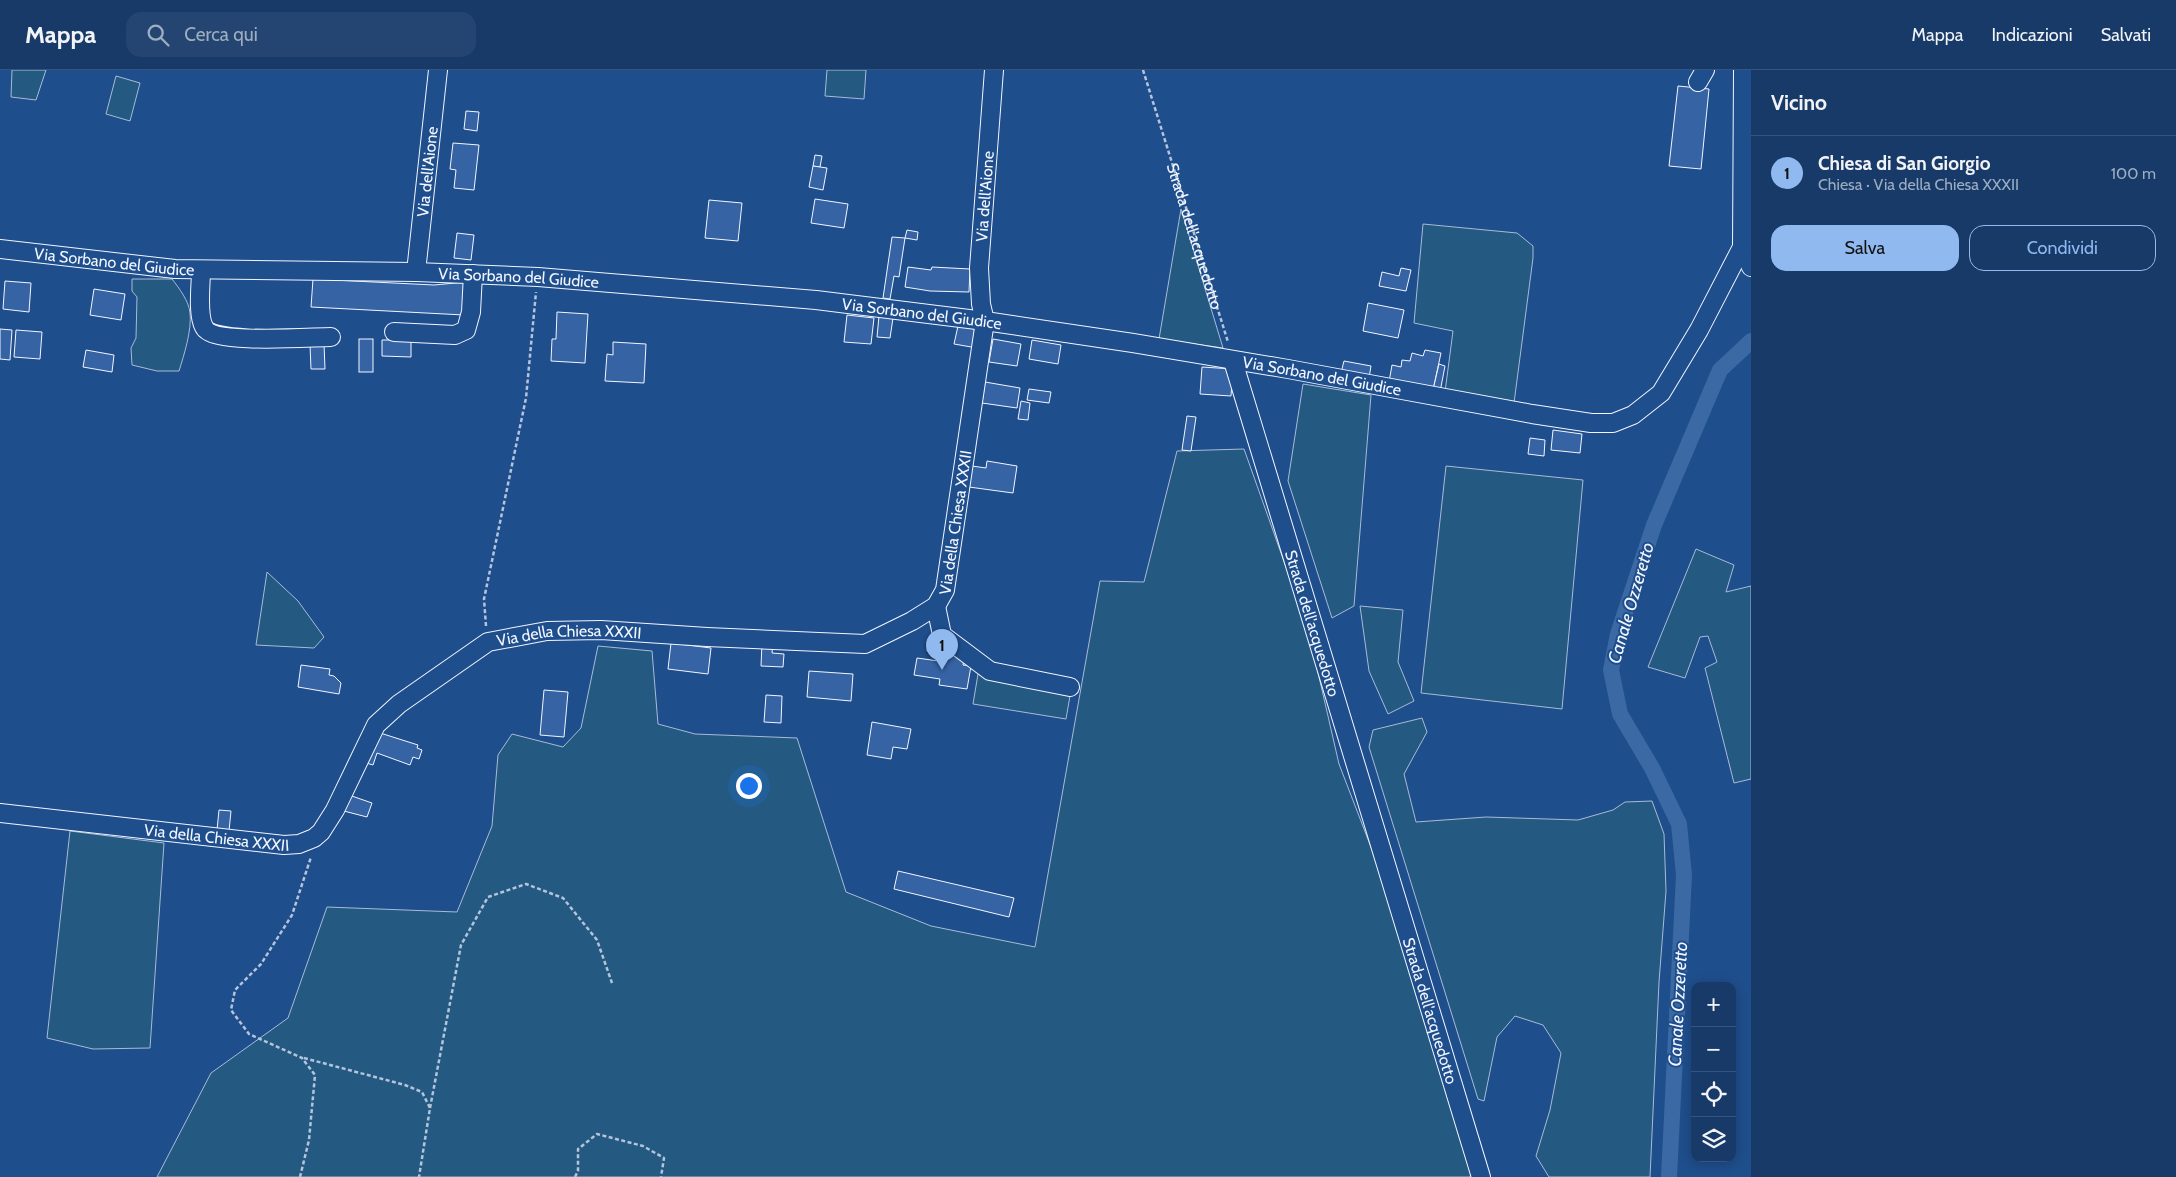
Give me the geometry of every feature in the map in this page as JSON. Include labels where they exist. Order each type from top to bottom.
[{"type":"street","name":"Via dell'Aione","points":[[416,272],[438,70]]},
{"type":"street","name":"Via dell'Aione","points":[[985,321],[981,304],[979,268],[994,70]]},
{"type":"street","points":[[1743,70],[1742,247],[1751,267]]},
{"type":"street","name":"Via Sorbano del Giudice","points":[[0,249],[175,269],[416,272],[538,277],[808,299],[985,321],[1233,360],[1532,414],[1591,423],[1613,423],[1633,415],[1661,393],[1699,330],[1742,247]]},
{"type":"street","points":[[201,270],[201,318],[204,329],[211,335],[233,339],[331,336]]},
{"type":"street","points":[[394,332],[455,335],[466,330],[470,322],[474,274]]},
{"type":"street","name":"Via della Chiesa XXXII","points":[[0,813],[284,846],[299,844],[314,838],[321,832],[335,810],[376,725],[399,704],[488,642],[547,631],[601,630],[865,644],[912,622],[936,606],[945,590],[985,321]]},
{"type":"street","name":"Strada dell'acquedotto","points":[[1233,360],[1481,1177]]},
{"type":"street","points":[[936,606],[942,635],[990,671],[1070,687]]},
{"type":"path","name":"Strada dell'acquedotto","points":[[1143,70],[1233,360]]},
{"type":"path","points":[[488,642],[484,600],[526,398],[538,277]]},
{"type":"path","points":[[314,838],[310,859],[292,914],[261,964],[235,990],[231,1010],[249,1034],[302,1058],[405,1085],[422,1092],[430,1108]]},
{"type":"path","points":[[418,1177],[461,945],[488,897],[526,884],[563,898],[597,940],[612,983]]},
{"type":"path","points":[[300,1177],[309,1140],[315,1075],[302,1058]]},
{"type":"path","points":[[575,1177],[578,1171],[578,1149],[597,1134],[642,1146],[664,1158],[661,1177]]},
{"type":"shaded area","points":[[12,70],[46,70],[36,100],[11,97]]},
{"type":"shaded area","points":[[827,70],[866,70],[864,99],[825,96]]},
{"type":"shaded area","points":[[116,76],[140,83],[130,121],[106,114]]},
{"type":"shaded area","points":[[1181,209],[1223,348],[1159,339]]},
{"type":"shaded area","points":[[1423,224],[1517,233],[1533,246],[1514,403],[1445,392],[1453,331],[1414,323]]},
{"type":"shaded area","points":[[132,279],[172,279],[186,299],[190,313],[190,327],[179,371],[157,371],[132,365],[131,348],[136,338],[137,297],[132,291]]},
{"type":"shaded area","points":[[1303,384],[1371,395],[1354,606],[1332,618],[1288,481]]},
{"type":"shaded area","points":[[1244,449],[1308,629],[1339,764],[1389,894],[1473,1165],[1470,1177],[157,1177],[211,1073],[288,1018],[327,907],[457,912],[492,826],[498,755],[512,734],[563,747],[581,728],[598,646],[652,651],[658,724],[695,734],[797,738],[846,892],[931,926],[1035,947],[1100,581],[1144,582],[1177,451]]},
{"type":"shaded area","points":[[1446,466],[1583,480],[1562,709],[1421,693]]},
{"type":"shaded area","points":[[1696,549],[1734,565],[1726,592],[1751,586],[1751,779],[1734,783],[1705,668],[1717,662],[1708,636],[1700,637],[1685,678],[1648,667]]},
{"type":"shaded area","points":[[267,572],[298,601],[324,637],[314,648],[256,645]]},
{"type":"shaded area","points":[[1360,606],[1403,610],[1398,662],[1414,701],[1388,714],[1369,671]]},
{"type":"shaded area","points":[[978,674],[1071,690],[1066,719],[973,704]]},
{"type":"shaded area","points":[[1422,718],[1427,732],[1404,774],[1416,822],[1486,817],[1578,820],[1613,810],[1625,802],[1652,801],[1664,834],[1666,891],[1659,982],[1650,1177],[1549,1177],[1536,1156],[1550,1110],[1561,1053],[1543,1025],[1515,1016],[1497,1037],[1484,1101],[1478,1099],[1369,747],[1373,730]]},
{"type":"shaded area","points":[[70,831],[164,843],[150,1048],[93,1049],[47,1038]]},
{"type":"building","points":[[1678,86],[1709,89],[1701,169],[1669,166]]},
{"type":"building","points":[[466,111],[479,112],[477,131],[464,129]]},
{"type":"building","points":[[453,143],[479,145],[474,190],[454,188],[456,170],[450,169]]},
{"type":"building","points":[[815,155],[822,156],[820,167],[813,166]]},
{"type":"building","points":[[813,166],[827,168],[823,190],[809,187]]},
{"type":"building","points":[[815,199],[848,204],[844,228],[811,223]]},
{"type":"building","points":[[709,200],[742,203],[738,241],[705,238]]},
{"type":"building","points":[[907,230],[918,232],[917,240],[905,238]]},
{"type":"building","points":[[457,233],[474,235],[471,260],[454,258]]},
{"type":"building","points":[[892,237],[905,238],[899,277],[894,276],[890,299],[883,298]]},
{"type":"building","points":[[908,267],[931,270],[932,267],[970,269],[969,292],[930,291],[905,287]]},
{"type":"building","points":[[1401,268],[1411,270],[1406,291],[1379,286],[1382,272],[1399,276]]},
{"type":"building","points":[[313,279],[434,285],[466,282],[464,315],[311,307]]},
{"type":"building","points":[[5,281],[31,283],[29,312],[3,309]]},
{"type":"building","points":[[94,289],[125,294],[121,320],[90,315]]},
{"type":"building","points":[[1368,303],[1404,310],[1398,338],[1363,331]]},
{"type":"building","points":[[557,312],[588,314],[585,363],[551,361],[552,339],[556,339]]},
{"type":"building","points":[[847,315],[874,318],[871,344],[844,342]]},
{"type":"building","points":[[879,316],[893,318],[890,338],[877,337]]},
{"type":"building","points":[[958,326],[980,330],[977,348],[954,344]]},
{"type":"building","points":[[0,329],[12,330],[10,360],[0,359]]},
{"type":"building","points":[[16,330],[42,332],[40,359],[14,357]]},
{"type":"building","points":[[359,339],[373,339],[373,372],[359,372]]},
{"type":"building","points":[[993,339],[1021,344],[1017,366],[989,362]]},
{"type":"building","points":[[382,340],[411,340],[411,357],[382,356]]},
{"type":"building","points":[[1032,340],[1061,345],[1058,364],[1029,359]]},
{"type":"building","points":[[613,342],[646,344],[644,383],[605,381],[607,354],[613,355]]},
{"type":"building","points":[[324,344],[325,369],[311,369],[310,345]]},
{"type":"building","points":[[86,350],[114,355],[112,372],[83,367]]},
{"type":"building","points":[[1425,350],[1441,353],[1433,390],[1389,382],[1392,365],[1401,367],[1402,360],[1410,361],[1412,353],[1423,356]]},
{"type":"building","points":[[1344,361],[1371,366],[1369,378],[1341,373]]},
{"type":"building","points":[[1439,364],[1445,366],[1440,392],[1433,390]]},
{"type":"building","points":[[1202,367],[1233,369],[1231,396],[1200,394]]},
{"type":"building","points":[[985,382],[1020,388],[1017,408],[982,403]]},
{"type":"building","points":[[1029,389],[1051,392],[1049,403],[1027,400]]},
{"type":"building","points":[[1021,401],[1030,403],[1028,420],[1018,419]]},
{"type":"building","points":[[1187,416],[1196,417],[1191,451],[1182,450]]},
{"type":"building","points":[[1553,430],[1582,434],[1580,453],[1551,450]]},
{"type":"building","points":[[1530,438],[1545,440],[1544,456],[1528,454]]},
{"type":"building","points":[[987,461],[1017,466],[1013,493],[969,487],[972,466],[986,468]]},
{"type":"building","points":[[928,642],[940,644],[938,653],[927,651]]},
{"type":"building","points":[[671,643],[711,648],[708,674],[668,669]]},
{"type":"building","points":[[762,643],[773,643],[772,653],[784,654],[783,667],[761,666]]},
{"type":"building","points":[[948,650],[965,653],[963,665],[971,666],[967,689],[939,685],[940,679],[914,675],[917,658],[946,662]]},
{"type":"building","points":[[301,665],[330,669],[329,675],[334,676],[341,683],[339,694],[298,687]]},
{"type":"building","points":[[809,671],[853,674],[851,701],[807,697]]},
{"type":"building","points":[[544,690],[568,692],[564,737],[540,735]]},
{"type":"building","points":[[766,695],[782,696],[781,723],[764,722]]},
{"type":"building","points":[[872,722],[911,729],[907,749],[893,747],[891,759],[867,755]]},
{"type":"building","points":[[377,732],[418,745],[417,748],[422,750],[419,759],[413,757],[410,765],[377,753],[373,765],[363,762]]},
{"type":"building","points":[[346,794],[372,803],[367,817],[340,810]]},
{"type":"building","points":[[219,810],[231,811],[229,831],[217,830]]},
{"type":"building","points":[[898,871],[1014,898],[1009,917],[894,889]]},
{"type":"waterway","name":"Canale Ozzeretto","points":[[1669,1177],[1684,875],[1679,824],[1652,768],[1620,714],[1611,670],[1618,634],[1654,525],[1720,370],[1751,341]]},
{"type":"place","name":"Chiesa di San Giorgio","points":[[942,670]]}]
